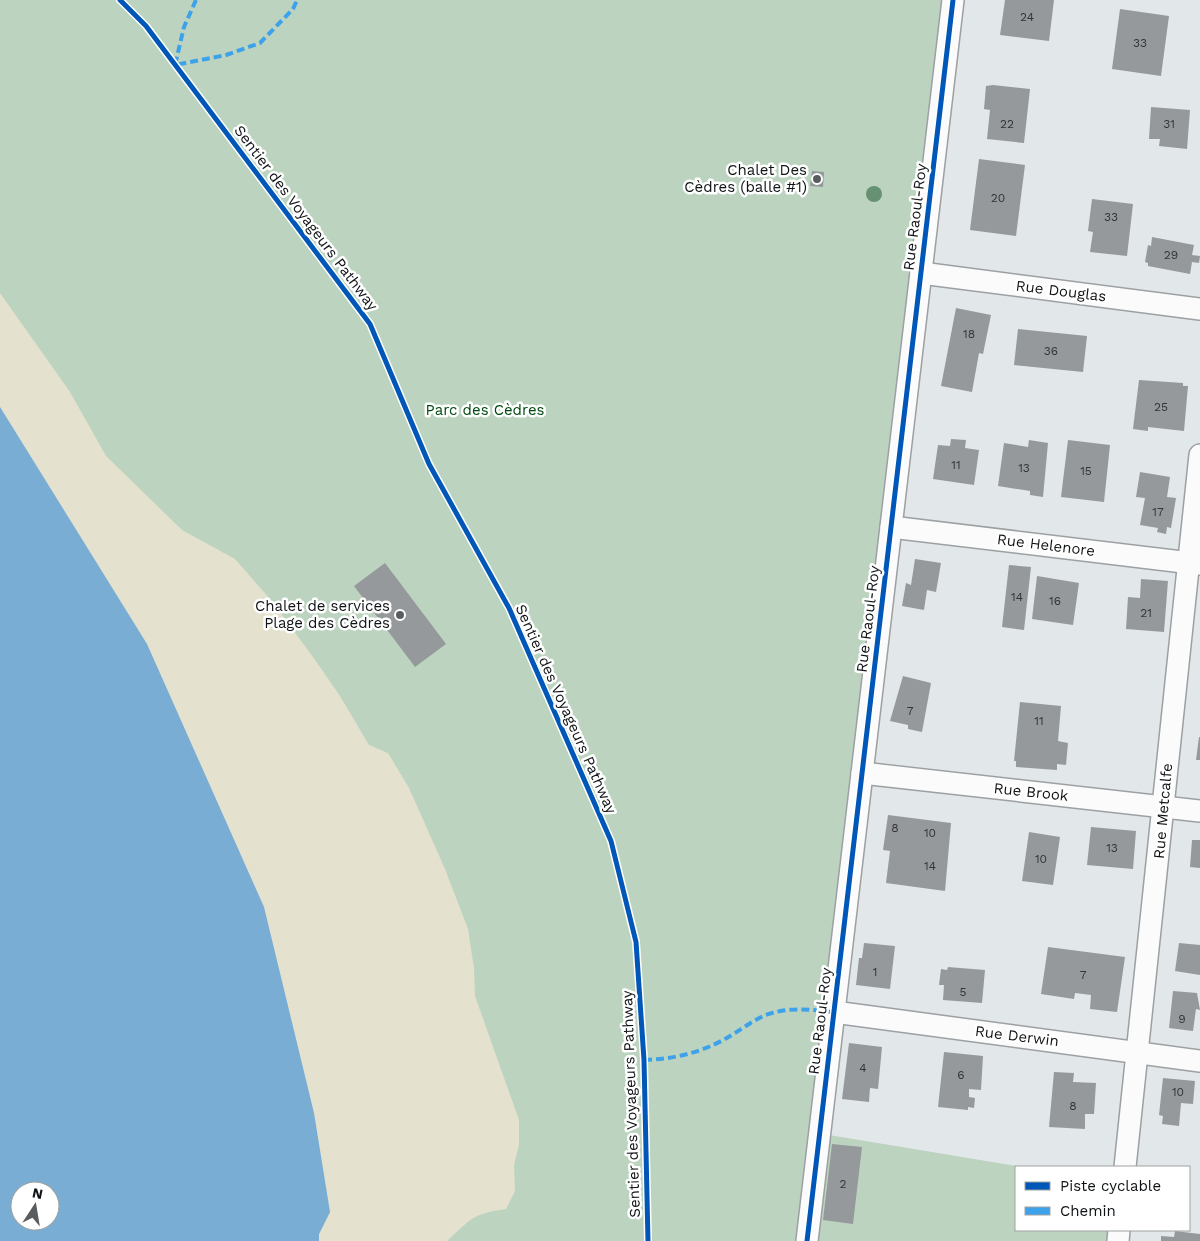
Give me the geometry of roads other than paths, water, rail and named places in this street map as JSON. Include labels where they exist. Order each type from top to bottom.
[{"type":"street","name":"Rue Raoul-Roy","points":[[806,1241],[954,0]]},
{"type":"street","name":"Rue Douglas","points":[[921,272],[1200,309]]},
{"type":"street","name":"Rue Metcalfe","points":[[1125,1166],[1139,1052],[1163,806],[1195,563],[1200,455]]},
{"type":"street","name":"Rue Helenore","points":[[891,527],[1195,563]]},
{"type":"street","name":"Rue Brook","points":[[862,773],[1200,811]]},
{"type":"street","name":"Rue Derwin","points":[[834,1012],[1200,1061]]},
{"type":"water","points":[[0,407],[147,644],[264,907],[314,1113],[330,1212],[319,1234],[319,1241],[0,1241]]},
{"type":"place","name":"Chalet Des Cèdres (balle #1)","points":[[817,179]]},
{"type":"place","name":"Chalet de services Plage des Cèdres","points":[[400,615]]},
{"type":"park label","name":"Parc des Cèdres","points":[[485,410]]}]
